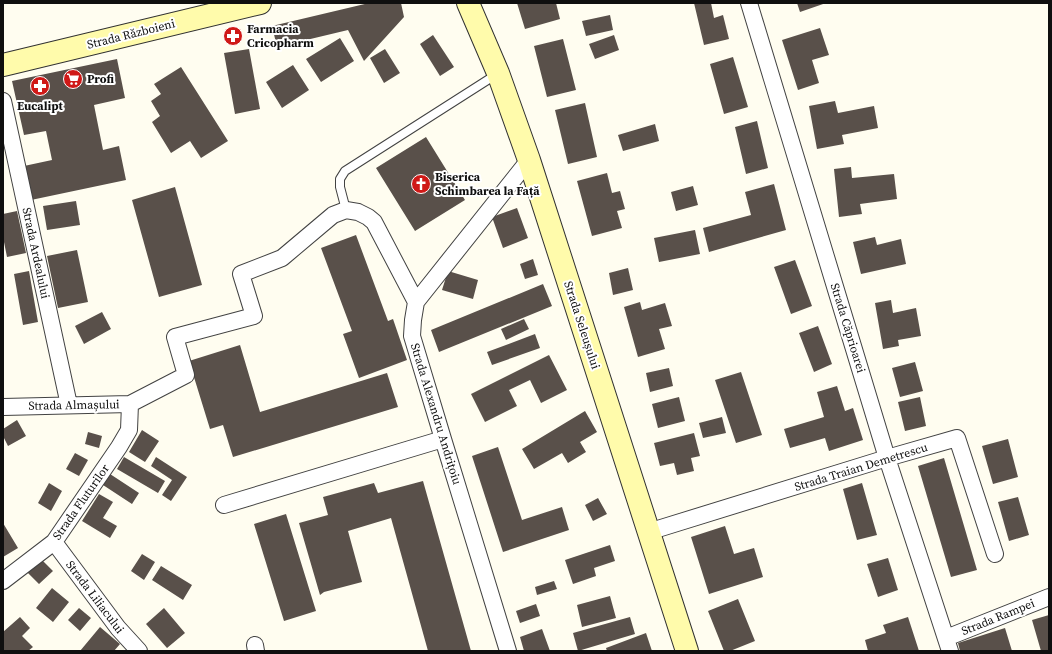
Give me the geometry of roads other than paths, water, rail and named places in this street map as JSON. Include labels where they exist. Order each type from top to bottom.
[{"type":"main road","name":"Strada Războieni","points":[[3,65],[260,3]]},
{"type":"main road","name":"Strada Seleușului","points":[[468,3],[498,73],[528,160],[687,651]]},
{"type":"street","name":"Strada Căprioarei","points":[[749,3],[887,458],[948,645]]},
{"type":"street","name":"Strada Ardealului","points":[[3,100],[69,405]]},
{"type":"street","name":"Strada Alexandru Andrițoiu","points":[[508,651],[412,336],[416,302],[528,160]]},
{"type":"street","points":[[346,210],[363,215],[374,222],[416,302]]},
{"type":"street","name":"Strada Almașului","points":[[3,407],[130,404],[186,375],[174,337],[254,316],[241,274],[282,258],[333,214],[346,210]]},
{"type":"street","name":"Strada Fluturilor","points":[[3,581],[54,542],[129,430],[130,404]]},
{"type":"street","name":"Strada Traian Demetrescu","points":[[648,532],[887,458],[958,438],[995,554]]},
{"type":"street","points":[[224,505],[443,439]]},
{"type":"street","name":"Strada Liliacului","points":[[54,542],[118,628],[139,651]]},
{"type":"street","name":"Strada Rampei","points":[[948,645],[1049,596]]},
{"type":"lane","points":[[346,210],[340,187],[340,179],[345,170],[498,73]]},
{"type":"place","name":"Farmacia Cricopharm","points":[[233,36]]},
{"type":"place","name":"Profi","points":[[73,79]]},
{"type":"place","name":"Eucalipt","points":[[40,86]]},
{"type":"place","name":"Biserica Schimbarea la Față","points":[[421,184]]}]
